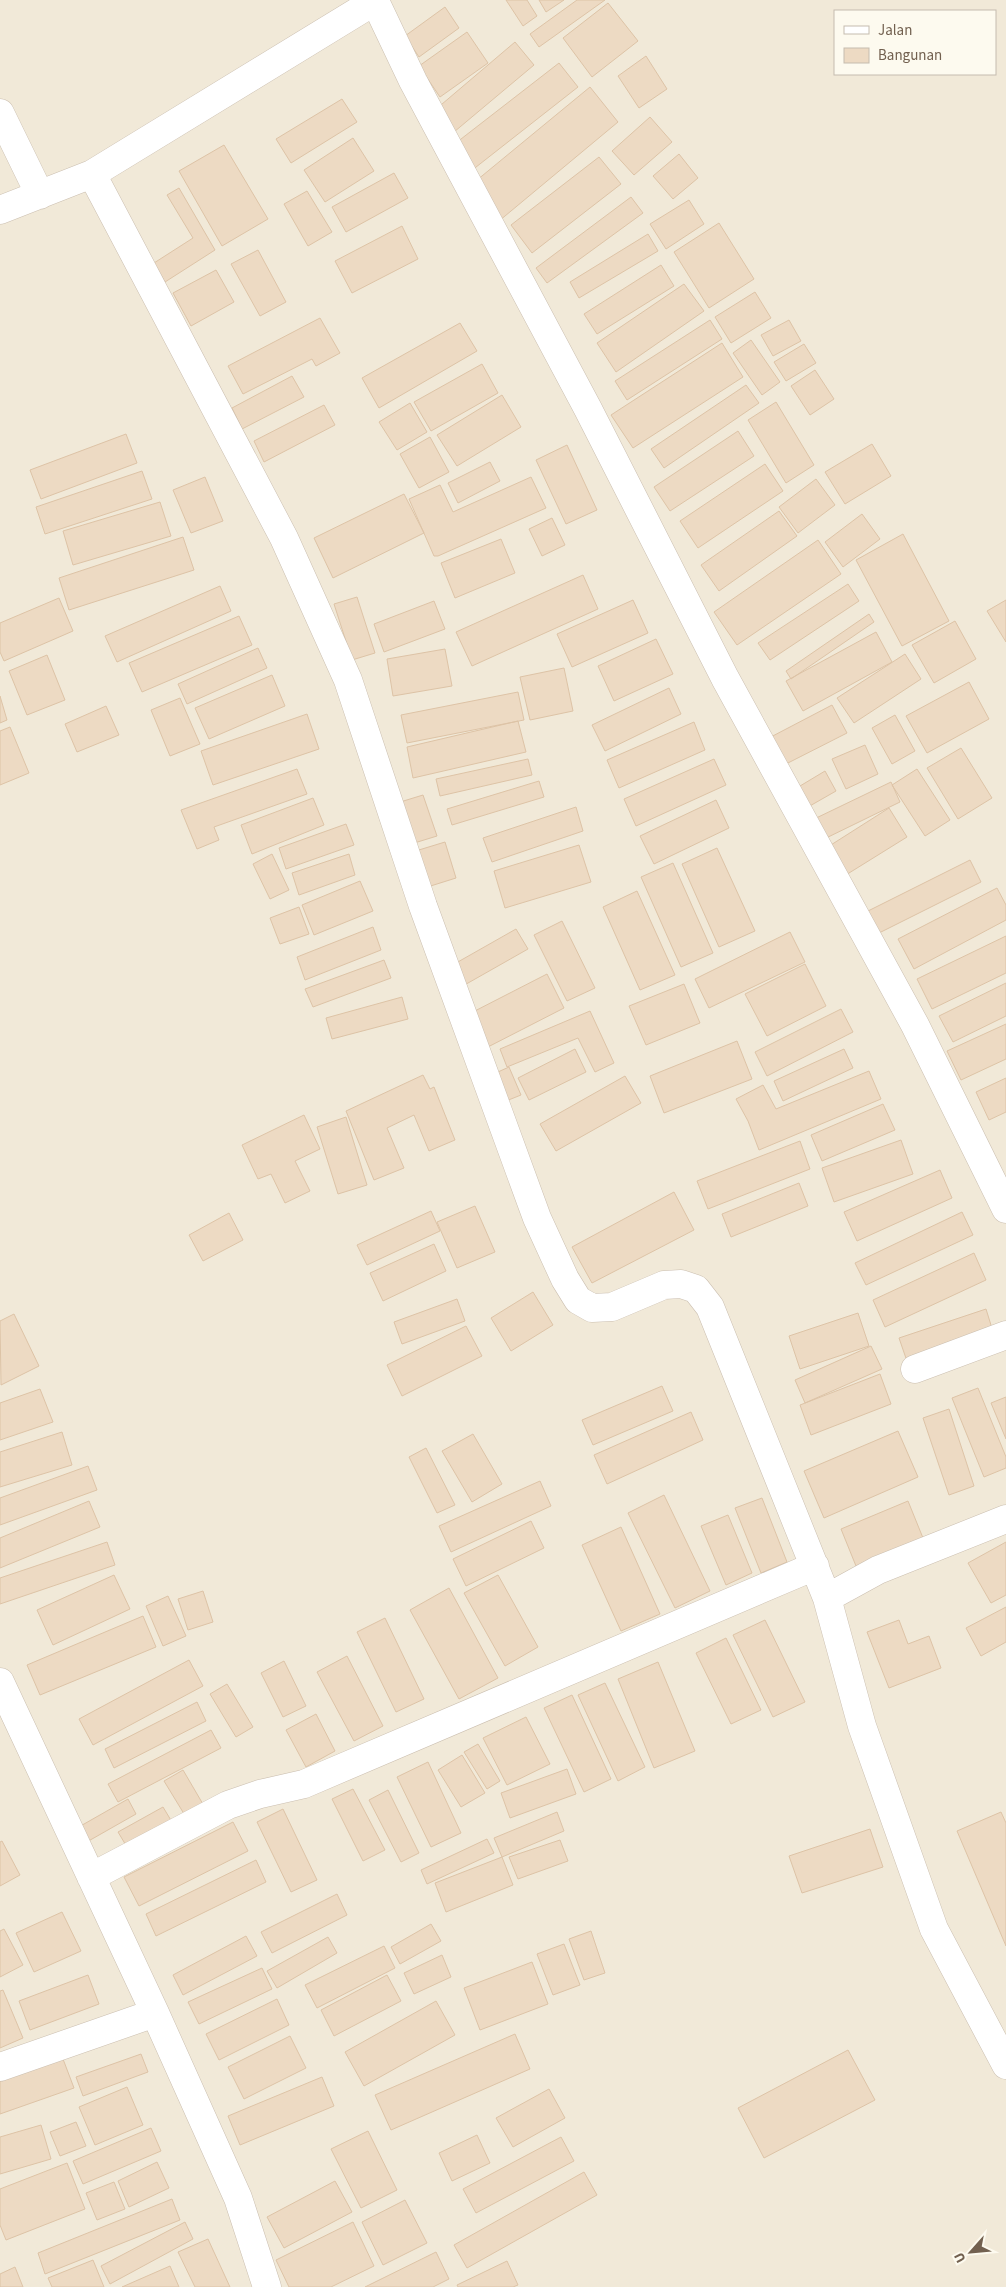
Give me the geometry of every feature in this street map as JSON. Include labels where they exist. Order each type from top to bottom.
[{"type":"street","points":[[0,210],[92,174],[376,0],[413,80],[588,410],[725,678],[914,1025],[1006,1209]]},
{"type":"street","points":[[0,113],[40,195]]},
{"type":"street","points":[[92,174],[284,538],[348,680],[423,906],[537,1218],[566,1279],[578,1300],[592,1308],[612,1307],[664,1285],[681,1284],[696,1289],[710,1307],[827,1598],[862,1726],[934,1930],[1006,2065]]},
{"type":"street","points":[[916,1369],[1006,1335]]},
{"type":"street","points":[[827,1598],[878,1570],[1006,1519]]},
{"type":"street","points":[[91,1877],[228,1806],[260,1794],[304,1784],[815,1566]]},
{"type":"street","points":[[0,1682],[155,2012],[238,2198],[267,2287]]},
{"type":"street","points":[[0,2067],[155,2012]]},
{"type":"shaded area","points":[[0,0],[1006,0],[1006,2287],[0,2287]]},
{"type":"building","points":[[506,0],[527,0],[537,16],[523,26]]},
{"type":"building","points":[[539,0],[564,0],[546,12]]},
{"type":"building","points":[[577,0],[605,0],[539,47],[530,34]]},
{"type":"building","points":[[608,3],[638,41],[592,77],[563,38]]},
{"type":"building","points":[[445,7],[459,28],[419,57],[405,36]]},
{"type":"building","points":[[467,32],[488,63],[440,97],[419,66]]},
{"type":"building","points":[[515,42],[534,65],[454,132],[435,110]]},
{"type":"building","points":[[646,56],[667,89],[639,108],[618,76]]},
{"type":"building","points":[[559,63],[578,87],[471,171],[452,146]]},
{"type":"building","points":[[590,87],[618,122],[499,221],[471,185]]},
{"type":"building","points":[[342,99],[357,122],[291,163],[276,139]]},
{"type":"building","points":[[650,117],[672,142],[634,175],[612,151]]},
{"type":"building","points":[[353,138],[374,171],[325,202],[304,170]]},
{"type":"building","points":[[224,145],[268,219],[222,246],[179,171]]},
{"type":"building","points":[[679,154],[698,178],[673,199],[653,176]]},
{"type":"building","points":[[599,157],[621,184],[532,253],[511,225]]},
{"type":"building","points":[[394,173],[408,198],[346,232],[332,207]]},
{"type":"building","points":[[179,188],[215,250],[165,282],[154,263],[193,238],[167,195]]},
{"type":"building","points":[[307,191],[332,232],[308,246],[284,204]]},
{"type":"building","points":[[631,197],[643,213],[547,283],[536,268]]},
{"type":"building","points":[[689,200],[704,224],[666,249],[650,224]]},
{"type":"building","points":[[719,223],[754,279],[709,308],[674,252]]},
{"type":"building","points":[[402,226],[418,259],[352,293],[335,261]]},
{"type":"building","points":[[648,234],[658,251],[579,298],[570,282]]},
{"type":"building","points":[[258,250],[286,302],[260,316],[231,264]]},
{"type":"building","points":[[661,265],[674,286],[597,334],[584,314]]},
{"type":"building","points":[[216,270],[234,302],[191,326],[173,293]]},
{"type":"building","points":[[684,284],[704,311],[616,372],[597,343]]},
{"type":"building","points":[[755,292],[771,318],[731,343],[715,317]]},
{"type":"building","points":[[320,318],[340,353],[316,366],[312,359],[243,394],[228,366]]},
{"type":"building","points":[[710,320],[722,339],[627,400],[615,381]]},
{"type":"building","points":[[789,320],[801,341],[773,356],[761,335]]},
{"type":"building","points":[[460,323],[477,351],[379,408],[362,378]]},
{"type":"building","points":[[751,340],[780,382],[762,395],[733,353]]},
{"type":"building","points":[[722,343],[743,377],[633,448],[611,415]]},
{"type":"building","points":[[804,344],[816,363],[786,381],[774,362]]},
{"type":"building","points":[[482,364],[498,393],[431,431],[414,402]]},
{"type":"building","points":[[815,370],[834,399],[810,415],[791,386]]},
{"type":"building","points":[[292,376],[304,397],[242,429],[232,408]]},
{"type":"building","points":[[746,385],[759,403],[664,468],[651,449]]},
{"type":"building","points":[[502,395],[521,427],[457,466],[437,435]]},
{"type":"building","points":[[776,402],[814,465],[786,483],[748,420]]},
{"type":"building","points":[[410,403],[427,432],[397,450],[379,422]]},
{"type":"building","points":[[324,405],[335,425],[264,462],[254,441]]},
{"type":"building","points":[[738,431],[754,456],[670,511],[654,487]]},
{"type":"building","points":[[126,434],[137,463],[41,499],[30,470]]},
{"type":"building","points":[[430,437],[449,472],[419,488],[400,454]]},
{"type":"building","points":[[872,444],[891,476],[845,504],[825,472]]},
{"type":"building","points":[[567,445],[597,510],[566,524],[536,460]]},
{"type":"building","points":[[490,462],[500,481],[458,503],[448,483]]},
{"type":"building","points":[[765,464],[783,491],[698,548],[680,521]]},
{"type":"building","points":[[142,471],[152,499],[45,534],[36,507]]},
{"type":"building","points":[[205,477],[223,521],[191,533],[173,490]]},
{"type":"building","points":[[531,477],[546,508],[438,556],[434,556],[409,499],[440,485],[453,512]]},
{"type":"building","points":[[816,479],[835,505],[798,533],[779,507]]},
{"type":"building","points":[[404,494],[424,533],[333,578],[314,538]]},
{"type":"building","points":[[160,502],[171,536],[73,565],[63,531]]},
{"type":"building","points":[[779,511],[797,536],[719,591],[701,565]]},
{"type":"building","points":[[862,514],[880,539],[843,567],[825,542]]},
{"type":"building","points":[[552,518],[565,545],[542,556],[529,529]]},
{"type":"building","points":[[903,534],[949,621],[902,646],[856,560]]},
{"type":"building","points":[[183,537],[194,570],[69,610],[59,578]]},
{"type":"building","points":[[501,539],[515,573],[455,598],[441,563]]},
{"type":"building","points":[[818,540],[841,574],[737,645],[714,612]]},
{"type":"building","points":[[583,575],[598,609],[472,666],[456,632]]},
{"type":"building","points":[[848,584],[859,601],[770,660],[758,643]]},
{"type":"building","points":[[220,586],[231,611],[117,662],[105,636]]},
{"type":"building","points":[[357,597],[375,653],[352,660],[334,604]]},
{"type":"building","points":[[59,598],[73,631],[4,661],[0,652],[0,623]]},
{"type":"building","points":[[633,600],[648,633],[572,667],[557,634]]},
{"type":"building","points":[[1006,600],[1006,642],[987,611]]},
{"type":"building","points":[[434,601],[445,629],[384,652],[374,624]]},
{"type":"building","points":[[869,614],[874,622],[791,679],[786,671]]},
{"type":"building","points":[[239,616],[252,645],[142,692],[129,663]]},
{"type":"building","points":[[955,621],[976,659],[934,683],[912,645]]},
{"type":"building","points":[[876,632],[892,662],[803,711],[786,681]]},
{"type":"building","points":[[656,639],[673,674],[614,701],[598,666]]},
{"type":"building","points":[[258,648],[267,668],[187,704],[178,684]]},
{"type":"building","points":[[445,649],[452,686],[393,696],[387,659]]},
{"type":"building","points":[[905,654],[921,679],[854,723],[837,698]]},
{"type":"building","points":[[47,655],[65,700],[27,715],[9,671]]},
{"type":"building","points":[[564,668],[573,711],[530,720],[520,677]]},
{"type":"building","points":[[272,675],[285,706],[209,739],[195,708]]},
{"type":"building","points":[[969,682],[989,719],[927,753],[906,716]]},
{"type":"building","points":[[669,688],[681,714],[605,751],[592,725]]},
{"type":"building","points":[[518,692],[524,720],[407,743],[401,715]]},
{"type":"building","points":[[0,696],[7,720],[0,723]]},
{"type":"building","points":[[180,698],[200,744],[170,756],[151,710]]},
{"type":"building","points":[[832,705],[847,733],[782,766],[767,739]]},
{"type":"building","points":[[106,706],[119,735],[77,752],[65,724]]},
{"type":"building","points":[[307,714],[319,749],[213,785],[201,751]]},
{"type":"building","points":[[895,715],[915,751],[892,764],[872,728]]},
{"type":"building","points":[[518,721],[526,752],[413,778],[407,747]]},
{"type":"building","points":[[694,722],[705,750],[619,788],[607,760]]},
{"type":"building","points":[[10,727],[29,773],[0,785],[0,731]]},
{"type":"building","points":[[865,745],[878,774],[846,789],[832,759]]},
{"type":"building","points":[[961,748],[992,798],[958,819],[927,768]]},
{"type":"building","points":[[528,759],[532,775],[440,796],[436,779]]},
{"type":"building","points":[[714,759],[726,785],[636,826],[624,799]]},
{"type":"building","points":[[297,769],[307,794],[214,827],[219,840],[197,849],[181,810]]},
{"type":"building","points":[[917,769],[950,820],[925,836],[892,785]]},
{"type":"building","points":[[825,771],[836,791],[801,811],[790,792]]},
{"type":"building","points":[[539,781],[544,797],[452,825],[447,809]]},
{"type":"building","points":[[891,782],[900,802],[820,841],[810,821]]},
{"type":"building","points":[[423,795],[437,836],[411,844],[397,803]]},
{"type":"building","points":[[313,798],[324,825],[252,854],[241,825]]},
{"type":"building","points":[[716,800],[729,828],[654,864],[640,836]]},
{"type":"building","points":[[576,807],[583,831],[492,862],[483,838]]},
{"type":"building","points":[[889,808],[907,837],[841,878],[823,850]]},
{"type":"building","points":[[346,824],[354,845],[286,869],[279,848]]},
{"type":"building","points":[[445,842],[456,878],[421,889],[409,853]]},
{"type":"building","points":[[579,845],[591,882],[505,908],[494,871]]},
{"type":"building","points":[[717,848],[755,931],[719,947],[682,864]]},
{"type":"building","points":[[272,854],[289,890],[270,899],[253,864]]},
{"type":"building","points":[[349,854],[355,875],[299,895],[292,873]]},
{"type":"building","points":[[970,860],[981,882],[879,933],[868,911]]},
{"type":"building","points":[[673,863],[713,953],[681,967],[641,877]]},
{"type":"building","points":[[360,881],[373,911],[314,935],[302,905]]},
{"type":"building","points":[[997,888],[1006,905],[1006,920],[914,969],[898,939]]},
{"type":"building","points":[[637,891],[675,975],[640,990],[603,907]]},
{"type":"building","points":[[299,907],[309,934],[280,944],[270,918]]},
{"type":"building","points":[[562,921],[595,988],[567,1001],[534,935]]},
{"type":"building","points":[[373,927],[381,950],[305,980],[297,957]]},
{"type":"building","points":[[516,929],[528,949],[461,987],[449,967]]},
{"type":"building","points":[[790,932],[805,962],[709,1008],[695,979]]},
{"type":"building","points":[[1006,936],[1006,973],[932,1009],[917,979]]},
{"type":"building","points":[[384,960],[391,978],[313,1007],[305,989]]},
{"type":"building","points":[[805,964],[826,1006],[767,1036],[745,994]]},
{"type":"building","points":[[547,974],[564,1008],[484,1049],[467,1015]]},
{"type":"building","points":[[1006,983],[1006,1016],[953,1042],[939,1016]]},
{"type":"building","points":[[684,984],[700,1023],[646,1045],[629,1006]]},
{"type":"building","points":[[402,997],[408,1019],[332,1039],[326,1018]]},
{"type":"building","points":[[841,1009],[853,1032],[767,1076],[755,1052]]},
{"type":"building","points":[[590,1011],[614,1063],[595,1072],[578,1038],[507,1067],[500,1049]]},
{"type":"building","points":[[1006,1024],[1006,1059],[961,1080],[947,1051]]},
{"type":"building","points":[[737,1041],[752,1079],[664,1113],[650,1076]]},
{"type":"building","points":[[575,1049],[586,1072],[529,1100],[518,1078]]},
{"type":"building","points":[[844,1049],[853,1068],[783,1101],[774,1081]]},
{"type":"building","points":[[509,1067],[521,1095],[501,1103],[489,1076]]},
{"type":"building","points":[[869,1071],[881,1099],[759,1150],[748,1121],[736,1099],[763,1085],[776,1109]]},
{"type":"building","points":[[423,1075],[430,1089],[434,1087],[455,1140],[429,1151],[414,1115],[387,1128],[404,1168],[374,1180],[346,1111]]},
{"type":"building","points":[[625,1076],[641,1103],[556,1151],[540,1124]]},
{"type":"building","points":[[1006,1078],[1006,1112],[989,1120],[976,1092]]},
{"type":"building","points":[[883,1104],[895,1130],[822,1161],[811,1135]]},
{"type":"building","points":[[304,1115],[320,1149],[295,1161],[310,1191],[285,1203],[271,1174],[258,1179],[242,1145]]},
{"type":"building","points":[[346,1117],[367,1185],[338,1194],[317,1127]]},
{"type":"building","points":[[901,1140],[913,1174],[834,1202],[822,1168]]},
{"type":"building","points":[[800,1141],[810,1169],[708,1209],[697,1181]]},
{"type":"building","points":[[940,1170],[952,1198],[857,1241],[844,1212]]},
{"type":"building","points":[[799,1183],[808,1206],[731,1237],[722,1214]]},
{"type":"building","points":[[674,1192],[694,1230],[592,1283],[572,1247]]},
{"type":"building","points":[[475,1206],[495,1252],[457,1268],[437,1222]]},
{"type":"building","points":[[431,1211],[440,1231],[367,1265],[357,1245]]},
{"type":"building","points":[[962,1212],[973,1235],[866,1285],[855,1263]]},
{"type":"building","points":[[229,1213],[243,1240],[203,1261],[189,1235]]},
{"type":"building","points":[[434,1244],[446,1271],[383,1301],[370,1273]]},
{"type":"building","points":[[974,1253],[986,1280],[885,1327],[873,1300]]},
{"type":"building","points":[[533,1292],[553,1325],[511,1351],[491,1318]]},
{"type":"building","points":[[457,1299],[465,1321],[402,1344],[394,1322]]},
{"type":"building","points":[[986,1309],[995,1338],[909,1367],[899,1338]]},
{"type":"building","points":[[858,1313],[869,1346],[800,1369],[789,1336]]},
{"type":"building","points":[[14,1314],[39,1366],[1,1385],[0,1321]]},
{"type":"building","points":[[466,1326],[482,1356],[402,1396],[387,1365]]},
{"type":"building","points":[[871,1346],[882,1369],[805,1403],[795,1380]]},
{"type":"building","points":[[880,1374],[891,1404],[811,1435],[800,1405]]},
{"type":"building","points":[[662,1386],[673,1411],[593,1445],[582,1420]]},
{"type":"building","points":[[978,1388],[1006,1457],[1006,1468],[984,1477],[952,1398]]},
{"type":"building","points":[[40,1389],[53,1422],[0,1440],[0,1403]]},
{"type":"building","points":[[1006,1397],[1006,1439],[991,1403]]},
{"type":"building","points":[[949,1409],[974,1486],[949,1495],[923,1418]]},
{"type":"building","points":[[691,1412],[703,1440],[607,1484],[594,1455]]},
{"type":"building","points":[[898,1431],[918,1477],[824,1518],[804,1471]]},
{"type":"building","points":[[62,1432],[72,1465],[0,1487],[0,1452]]},
{"type":"building","points":[[473,1434],[502,1484],[472,1502],[442,1451]]},
{"type":"building","points":[[426,1448],[455,1505],[437,1513],[409,1457]]},
{"type":"building","points":[[88,1466],[97,1490],[0,1525],[0,1498]]},
{"type":"building","points":[[540,1481],[551,1506],[451,1552],[439,1526]]},
{"type":"building","points":[[664,1495],[710,1591],[675,1608],[628,1513]]},
{"type":"building","points":[[762,1498],[787,1562],[761,1573],[735,1508]]},
{"type":"building","points":[[89,1501],[100,1527],[0,1568],[0,1538]]},
{"type":"building","points":[[908,1501],[923,1538],[856,1566],[841,1529]]},
{"type":"building","points":[[728,1515],[752,1573],[726,1585],[701,1526]]},
{"type":"building","points":[[531,1521],[544,1548],[466,1586],[453,1559]]},
{"type":"building","points":[[621,1527],[660,1614],[621,1631],[582,1545]]},
{"type":"building","points":[[107,1542],[115,1565],[0,1604],[0,1578]]},
{"type":"building","points":[[1006,1542],[1006,1595],[991,1603],[968,1563]]},
{"type":"building","points":[[114,1575],[130,1609],[53,1645],[37,1610]]},
{"type":"building","points":[[498,1575],[538,1647],[505,1666],[464,1593]]},
{"type":"building","points":[[449,1588],[498,1678],[459,1699],[410,1610]]},
{"type":"building","points":[[203,1591],[213,1622],[188,1630],[178,1599]]},
{"type":"building","points":[[168,1596],[186,1636],[163,1646],[146,1606]]},
{"type":"building","points":[[1006,1607],[1006,1642],[981,1656],[966,1628]]},
{"type":"building","points":[[143,1616],[156,1647],[40,1695],[27,1665]]},
{"type":"building","points":[[385,1618],[424,1699],[396,1712],[357,1632]]},
{"type":"building","points":[[765,1620],[805,1702],[773,1717],[733,1635]]},
{"type":"building","points":[[899,1620],[908,1644],[929,1636],[941,1668],[889,1688],[867,1632]]},
{"type":"building","points":[[726,1638],[761,1710],[731,1724],[696,1653]]},
{"type":"building","points":[[347,1656],[383,1726],[354,1741],[317,1672]]},
{"type":"building","points":[[189,1660],[203,1686],[93,1745],[79,1719]]},
{"type":"building","points":[[284,1661],[306,1706],[283,1717],[261,1673]]},
{"type":"building","points":[[658,1662],[695,1751],[654,1768],[618,1679]]},
{"type":"building","points":[[605,1683],[645,1767],[618,1781],[578,1695]]},
{"type":"building","points":[[227,1684],[253,1727],[236,1737],[210,1694]]},
{"type":"building","points":[[572,1695],[611,1779],[584,1792],[544,1708]]},
{"type":"building","points":[[197,1702],[206,1721],[114,1768],[105,1749]]},
{"type":"building","points":[[316,1714],[335,1751],[306,1767],[286,1730]]},
{"type":"building","points":[[526,1717],[550,1764],[507,1785],[483,1738]]},
{"type":"building","points":[[211,1730],[221,1748],[118,1802],[108,1784]]},
{"type":"building","points":[[478,1744],[500,1781],[487,1789],[464,1752]]},
{"type":"building","points":[[462,1755],[485,1793],[461,1807],[438,1770]]},
{"type":"building","points":[[428,1762],[461,1833],[431,1847],[397,1777]]},
{"type":"building","points":[[567,1769],[576,1794],[510,1818],[501,1793]]},
{"type":"building","points":[[183,1770],[207,1811],[189,1822],[164,1781]]},
{"type":"building","points":[[353,1789],[385,1850],[363,1861],[332,1799]]},
{"type":"building","points":[[388,1790],[419,1853],[401,1862],[369,1800]]},
{"type":"building","points":[[128,1799],[136,1814],[85,1843],[77,1828]]},
{"type":"building","points":[[163,1807],[175,1827],[130,1852],[118,1832]]},
{"type":"building","points":[[283,1809],[317,1880],[291,1892],[257,1822]]},
{"type":"building","points":[[557,1812],[564,1831],[502,1857],[494,1838]]},
{"type":"building","points":[[1001,1812],[1006,1823],[1006,1946],[957,1831]]},
{"type":"building","points":[[233,1822],[248,1851],[139,1906],[124,1877]]},
{"type":"building","points":[[870,1829],[883,1867],[802,1893],[789,1856]]},
{"type":"building","points":[[487,1839],[494,1853],[427,1884],[421,1870]]},
{"type":"building","points":[[560,1840],[568,1861],[518,1879],[509,1857]]},
{"type":"building","points":[[2,1841],[20,1875],[0,1886],[0,1842]]},
{"type":"building","points":[[502,1857],[513,1885],[446,1912],[435,1883]]},
{"type":"building","points":[[256,1860],[266,1882],[156,1936],[146,1914]]},
{"type":"building","points":[[337,1894],[347,1915],[272,1953],[261,1932]]},
{"type":"building","points":[[62,1912],[81,1951],[34,1972],[16,1933]]},
{"type":"building","points":[[431,1924],[441,1941],[400,1964],[391,1947]]},
{"type":"building","points":[[4,1929],[23,1965],[0,1977],[0,1931]]},
{"type":"building","points":[[591,1931],[605,1973],[584,1980],[569,1939]]},
{"type":"building","points":[[246,1936],[257,1956],[183,1995],[173,1975]]},
{"type":"building","points":[[328,1937],[337,1953],[277,1988],[267,1971]]},
{"type":"building","points":[[564,1944],[580,1985],[553,1995],[537,1954]]},
{"type":"building","points":[[384,1946],[395,1968],[317,2008],[305,1985]]},
{"type":"building","points":[[442,1955],[451,1977],[414,1994],[404,1973]]},
{"type":"building","points":[[532,1962],[548,2004],[480,2030],[464,1988]]},
{"type":"building","points":[[262,1968],[272,1989],[199,2024],[188,2002]]},
{"type":"building","points":[[88,1975],[99,2004],[30,2030],[19,2001]]},
{"type":"building","points":[[387,1975],[401,2001],[334,2036],[321,2010]]},
{"type":"building","points":[[3,1990],[23,2038],[0,2048],[0,1991]]},
{"type":"building","points":[[277,1999],[289,2025],[219,2060],[206,2034]]},
{"type":"building","points":[[436,2001],[455,2035],[364,2086],[345,2052]]},
{"type":"building","points":[[515,2034],[530,2069],[391,2130],[375,2095]]},
{"type":"building","points":[[290,2036],[306,2068],[244,2099],[228,2067]]},
{"type":"building","points":[[848,2050],[875,2100],[764,2158],[738,2108]]},
{"type":"building","points":[[141,2054],[148,2072],[83,2096],[76,2077]]},
{"type":"building","points":[[63,2059],[74,2088],[0,2114],[0,2081]]},
{"type":"building","points":[[322,2077],[334,2106],[240,2145],[228,2116]]},
{"type":"building","points":[[127,2087],[143,2125],[95,2145],[79,2107]]},
{"type":"building","points":[[549,2089],[565,2118],[513,2147],[496,2118]]},
{"type":"building","points":[[76,2122],[86,2146],[60,2156],[50,2132]]},
{"type":"building","points":[[41,2125],[51,2159],[0,2174],[0,2137]]},
{"type":"building","points":[[151,2128],[161,2151],[83,2184],[73,2161]]},
{"type":"building","points":[[368,2131],[397,2190],[361,2208],[331,2149]]},
{"type":"building","points":[[477,2135],[490,2163],[452,2181],[439,2153]]},
{"type":"building","points":[[561,2137],[574,2161],[476,2213],[463,2189]]},
{"type":"building","points":[[157,2162],[169,2188],[129,2207],[118,2181]]},
{"type":"building","points":[[67,2163],[85,2209],[6,2240],[0,2225],[0,2189]]},
{"type":"building","points":[[584,2172],[597,2195],[467,2268],[454,2245]]},
{"type":"building","points":[[335,2181],[352,2212],[284,2248],[267,2217]]},
{"type":"building","points":[[114,2182],[125,2209],[97,2220],[86,2193]]},
{"type":"building","points":[[172,2199],[180,2220],[45,2274],[38,2253]]},
{"type":"building","points":[[405,2200],[427,2243],[383,2265],[362,2222]]},
{"type":"building","points":[[185,2222],[193,2239],[110,2284],[101,2266]]},
{"type":"building","points":[[353,2222],[374,2266],[331,2287],[289,2287],[276,2260]]},
{"type":"building","points":[[208,2239],[230,2287],[195,2287],[178,2252]]},
{"type":"building","points":[[436,2252],[449,2279],[433,2287],[365,2287]]},
{"type":"building","points":[[93,2260],[104,2287],[52,2287],[48,2278]]},
{"type":"building","points":[[507,2261],[518,2285],[513,2287],[458,2287],[457,2285]]},
{"type":"building","points":[[170,2266],[179,2287],[122,2287]]},
{"type":"building","points":[[15,2267],[23,2287],[0,2287],[0,2274]]}]
